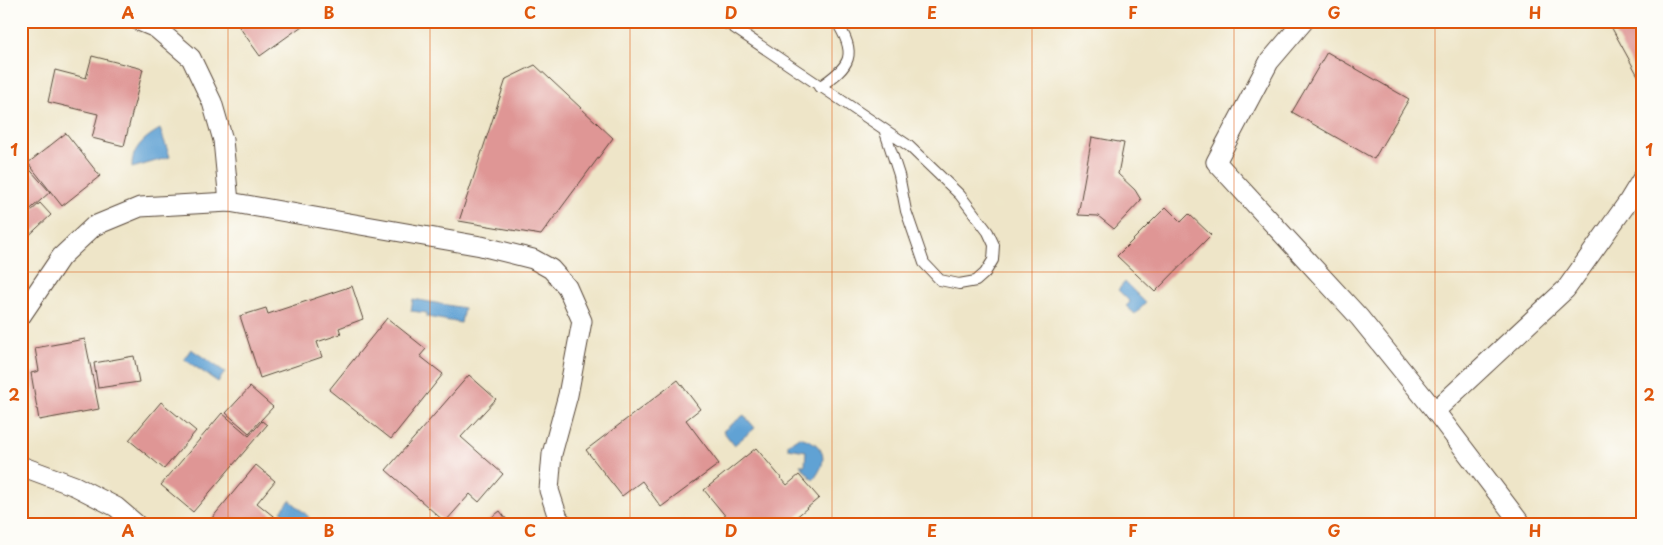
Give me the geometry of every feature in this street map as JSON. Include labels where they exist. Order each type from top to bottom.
[{"type":"street","points":[[139,21],[156,28],[191,58],[212,102],[223,140],[229,202]]},
{"type":"street","points":[[1304,21],[1269,62],[1216,162],[1359,317],[1435,411],[1521,524]]},
{"type":"street","points":[[1435,411],[1566,289],[1628,202],[1642,179]]},
{"type":"street","points":[[21,316],[61,256],[94,226],[140,207],[229,202],[481,246],[533,260],[551,269],[567,287],[582,321],[568,395],[552,454],[549,490],[558,518],[563,524]]},
{"type":"street","points":[[21,466],[76,486],[116,507],[136,524]]},
{"type":"lane","points":[[725,22],[745,26],[751,25],[755,21]]},
{"type":"lane","points":[[819,87],[840,72],[847,60],[850,48],[846,36],[836,21]]},
{"type":"lane","points":[[725,22],[885,132],[909,146],[960,194],[988,232],[994,245],[993,260],[985,274],[976,281],[959,284],[940,280],[924,263],[906,211],[898,175],[885,132]]},
{"type":"water","points":[[160,129],[170,157],[132,168],[132,161],[136,150],[149,136]]},
{"type":"water","points":[[1125,282],[1146,303],[1135,314],[1126,306],[1130,302],[1118,290]]},
{"type":"water","points":[[413,299],[464,308],[461,323],[427,317],[427,313],[411,311]]},
{"type":"water","points":[[191,349],[225,372],[218,382],[184,359]]},
{"type":"water","points":[[744,415],[755,428],[734,445],[723,431]]},
{"type":"water","points":[[799,437],[815,443],[822,453],[822,466],[813,480],[800,465],[805,465],[806,451],[788,448],[788,444]]},
{"type":"water","points":[[290,500],[309,517],[304,524],[296,524],[281,511]]},
{"type":"building","points":[[235,21],[275,21],[277,25],[283,21],[309,21],[260,56]]},
{"type":"building","points":[[1608,21],[1642,21],[1642,83]]},
{"type":"building","points":[[1327,52],[1409,99],[1374,159],[1292,112]]},
{"type":"building","points":[[92,56],[143,69],[124,146],[92,138],[98,114],[48,102],[55,70],[86,78]]},
{"type":"building","points":[[535,65],[613,138],[541,235],[459,221],[506,79]]},
{"type":"building","points":[[66,133],[100,176],[62,206],[28,163]]},
{"type":"building","points":[[1092,137],[1124,143],[1118,174],[1135,190],[1141,200],[1114,229],[1098,216],[1078,215]]},
{"type":"building","points":[[23,162],[50,192],[25,214],[21,210],[21,164]]},
{"type":"building","points":[[40,203],[51,215],[22,242],[21,220]]},
{"type":"building","points":[[1166,207],[1181,222],[1189,214],[1211,235],[1155,292],[1117,256]]},
{"type":"building","points":[[352,286],[363,319],[339,328],[341,334],[317,342],[322,357],[260,378],[240,316],[266,308],[268,314]]},
{"type":"building","points":[[387,318],[426,349],[420,356],[443,374],[391,439],[329,390]]},
{"type":"building","points":[[85,339],[99,409],[39,420],[31,373],[39,371],[35,348]]},
{"type":"building","points":[[134,356],[139,382],[98,388],[94,363]]},
{"type":"building","points":[[469,375],[496,399],[461,437],[503,474],[479,502],[470,494],[445,522],[386,470]]},
{"type":"building","points":[[678,380],[700,409],[686,420],[719,464],[661,507],[642,481],[622,496],[586,450]]},
{"type":"building","points":[[250,387],[273,407],[249,433],[226,413]]},
{"type":"building","points":[[161,402],[196,431],[164,469],[129,440]]},
{"type":"building","points":[[222,413],[249,436],[262,421],[267,425],[193,512],[161,485]]},
{"type":"building","points":[[756,448],[787,485],[799,475],[819,498],[788,524],[732,524],[704,490]]},
{"type":"building","points":[[256,465],[275,481],[257,503],[283,524],[207,524]]},
{"type":"building","points":[[500,511],[510,524],[483,524]]}]
